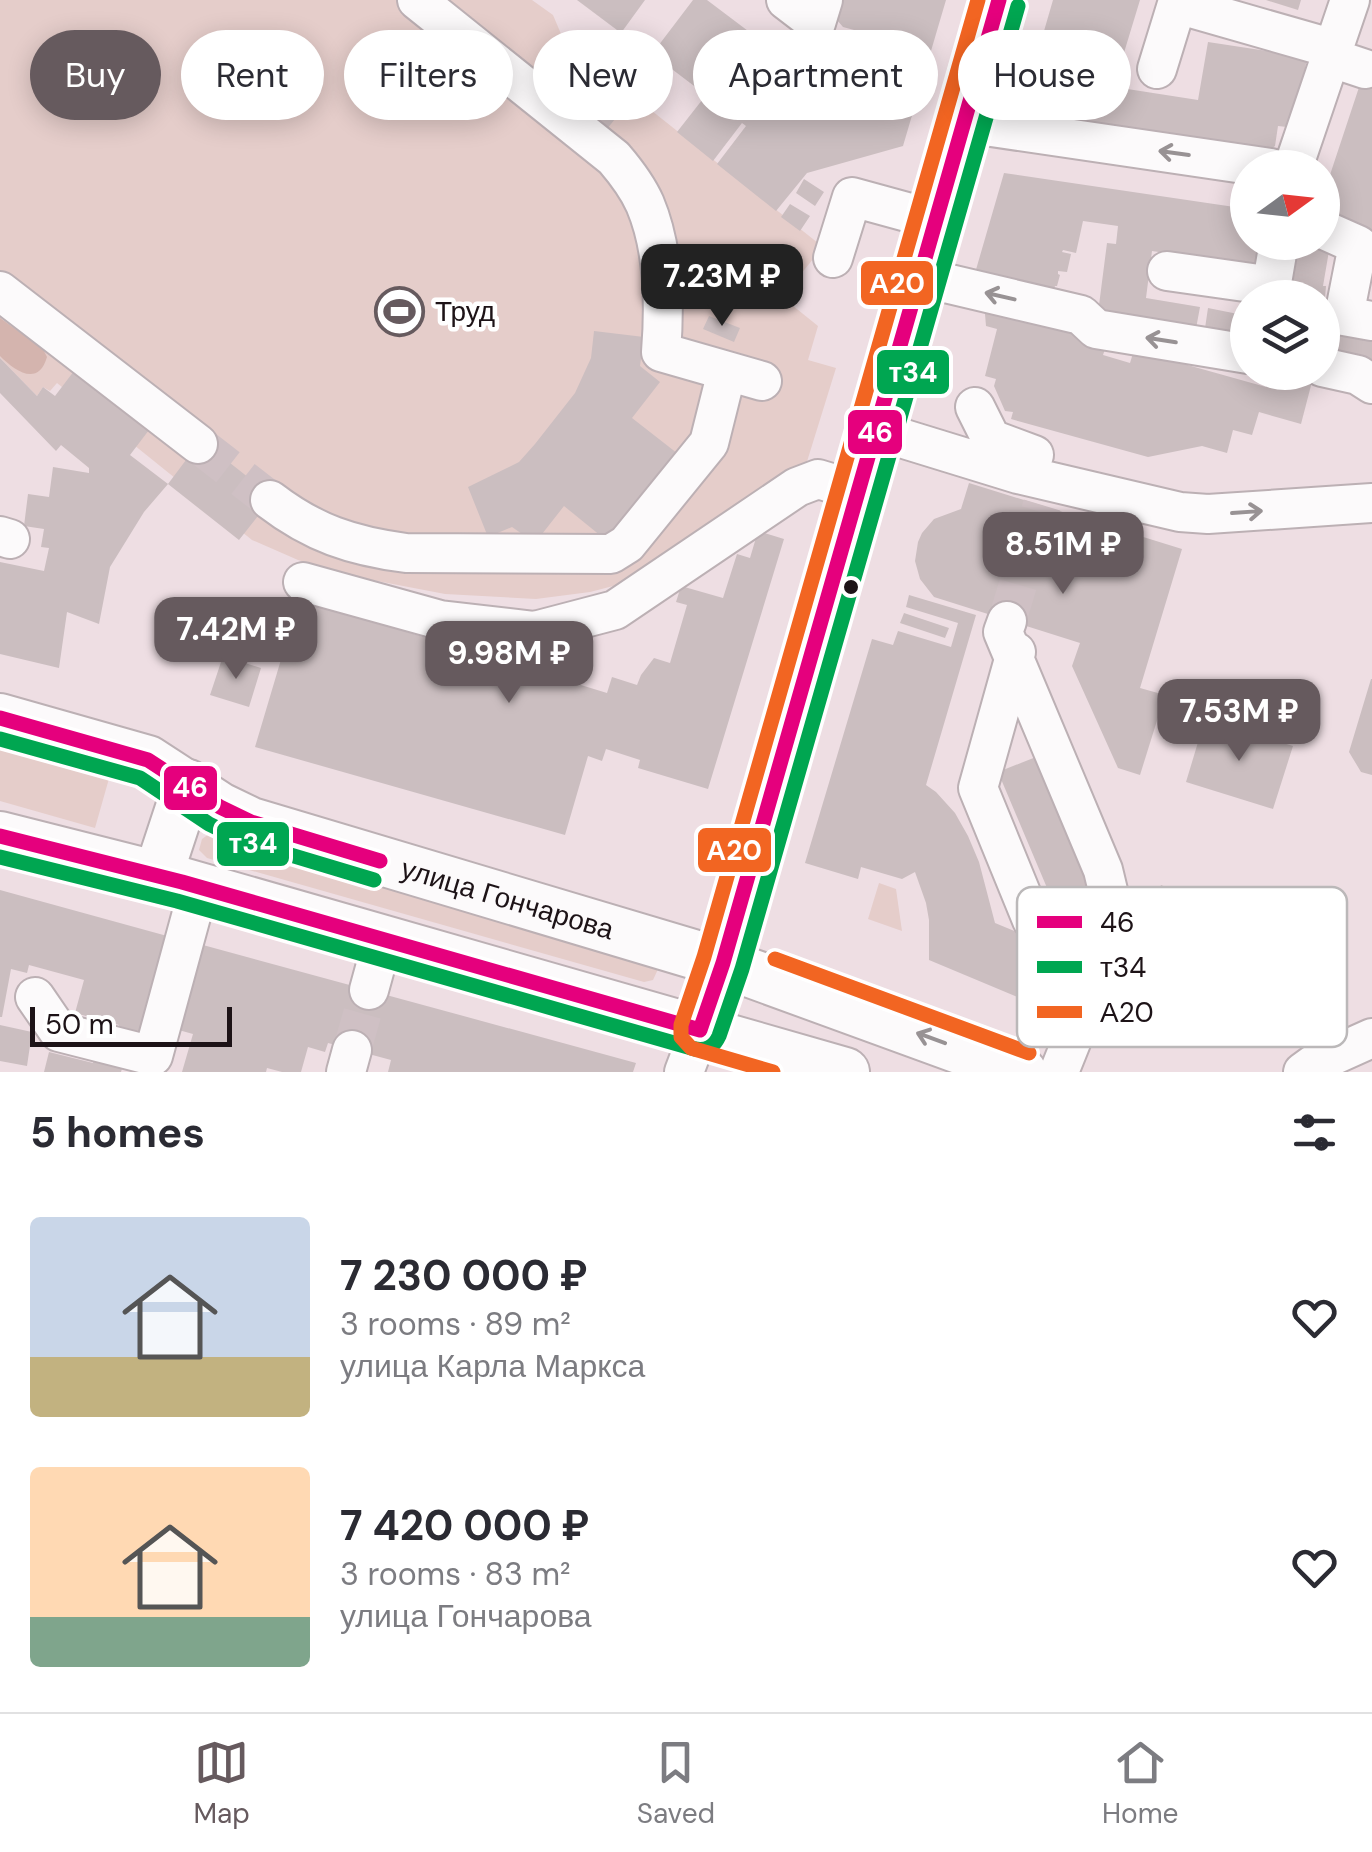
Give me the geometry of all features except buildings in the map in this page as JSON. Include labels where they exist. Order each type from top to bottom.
[{"type":"main road","points":[[692,1051],[723,963],[999,0]]},
{"type":"main road","name":"улица Гончарова","points":[[0,718],[148,760],[220,807],[251,822],[723,963],[1022,1072]]},
{"type":"main road","points":[[179,881],[188,784]]},
{"type":"main road","points":[[0,836],[179,881],[383,939],[692,1051],[845,1072]]},
{"type":"street","points":[[270,500],[322,533],[376,550],[406,554],[610,554],[628,544],[709,443],[744,376],[660,352],[663,292],[658,249],[646,206],[632,180],[614,158],[416,0]]},
{"type":"street","points":[[786,0],[816,23],[822,0]]},
{"type":"street","points":[[1301,150],[1344,59],[1350,0]]},
{"type":"street","points":[[1158,69],[1178,4],[1344,59]]},
{"type":"street","points":[[964,123],[1230,162]]},
{"type":"street","points":[[833,258],[852,197],[936,220]]},
{"type":"street","points":[[1340,238],[1358,245],[1344,316],[1372,321]]},
{"type":"street","points":[[1167,271],[1266,284],[1273,277],[1276,260]]},
{"type":"street","points":[[920,277],[1081,315],[1096,330],[1230,351]]},
{"type":"street","points":[[0,291],[198,444]]},
{"type":"street","points":[[1340,371],[1358,375],[1372,384]]},
{"type":"street","points":[[975,407],[991,439],[1056,462],[1054,496]]},
{"type":"street","points":[[876,430],[1054,496],[1208,514],[1372,503]]},
{"type":"street","points":[[304,582],[440,620],[535,631],[615,610],[796,487],[818,479],[858,491]]},
{"type":"street","points":[[1018,887],[978,788],[1015,635],[1107,887]]},
{"type":"street","points":[[35,997],[59,1032],[160,1064],[179,881]]},
{"type":"street","points":[[369,990],[383,939]]},
{"type":"street","points":[[1303,1072],[1372,1038]]},
{"type":"street","points":[[1059,1072],[1069,1047]]},
{"type":"shaded area","name":"Труд","points":[[0,0],[532,0],[553,15],[559,30],[533,30],[533,120],[663,120],[823,247],[782,297],[818,326],[808,360],[836,368],[805,468],[644,578],[590,592],[536,599],[445,594],[351,576],[298,560],[252,540],[57,383],[50,391],[43,387],[37,396],[0,358]]},
{"type":"shaded area","points":[[0,318],[43,349],[47,357],[38,372],[19,371],[0,356]]},
{"type":"shaded area","points":[[0,736],[112,768],[95,828],[0,801]]},
{"type":"shaded area","points":[[209,834],[650,957],[659,967],[653,980],[644,982],[207,858],[199,850],[202,839]]},
{"type":"shaded area","points":[[879,883],[896,889],[902,931],[868,919]]},
{"type":"tunnel","points":[[198,444],[270,500]]},
{"type":"tunnel","points":[[1007,621],[1042,505]]},
{"type":"tunnel","points":[[352,1050],[369,990]]},
{"type":"transit line","name":"А20","points":[[773,1072],[691,1048],[681,1037],[681,1025],[704,957],[978,0]]},
{"type":"transit line","name":"46","points":[[0,836],[182,882],[700,1030],[723,963],[999,0]]},
{"type":"transit line","name":"т34","points":[[0,857],[177,901],[695,1049],[712,1045],[719,1036],[742,969],[1018,6]]},
{"type":"transit line","name":"46","points":[[0,718],[148,760],[220,807],[251,822],[380,861]]},
{"type":"transit line","name":"т34","points":[[0,739],[140,778],[209,824],[244,841],[374,880]]},
{"type":"transit line","name":"А20","points":[[775,959],[1029,1053]]},
{"type":"place","name":"Труд","points":[[400,311]]}]
